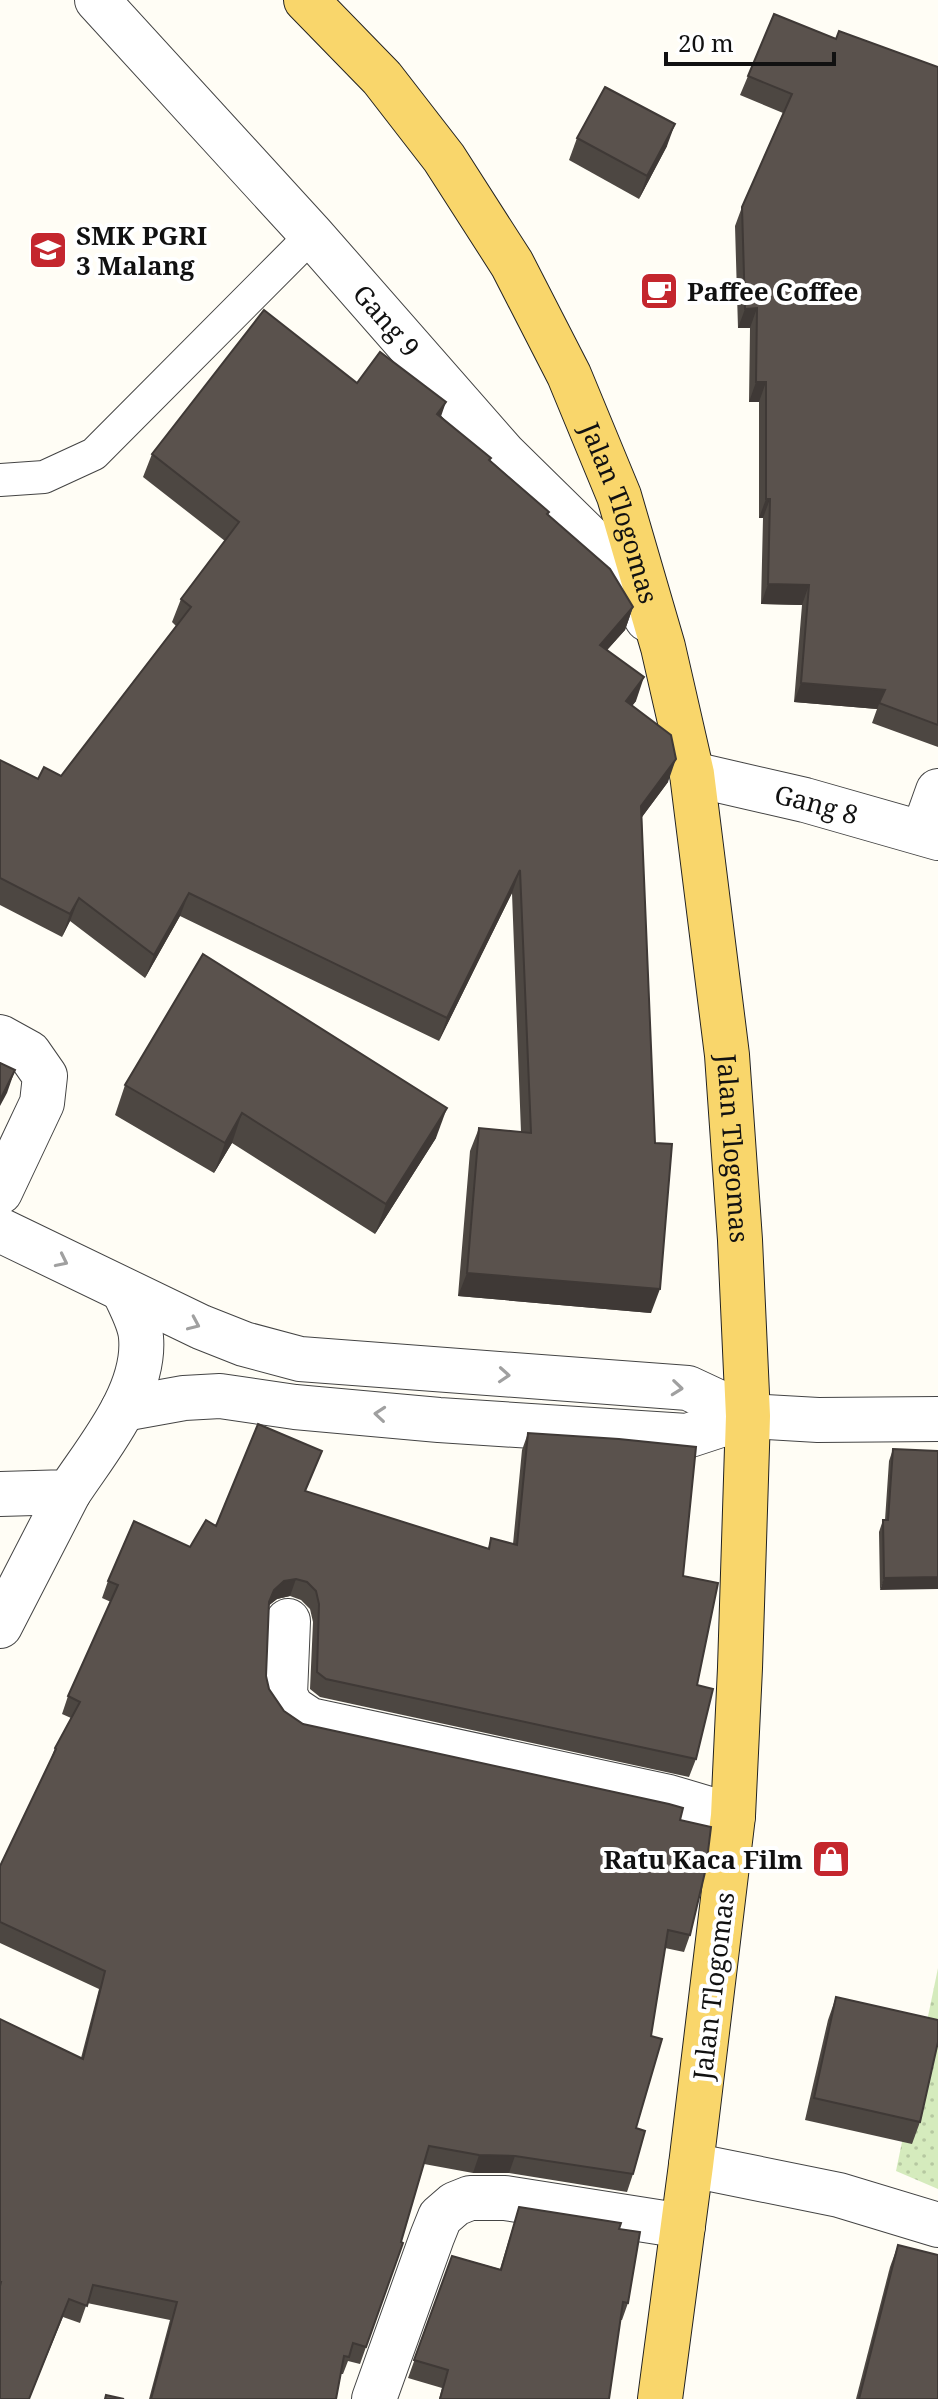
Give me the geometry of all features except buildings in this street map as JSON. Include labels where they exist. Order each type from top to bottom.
[{"type":"main road","name":"Jalan Tlogomas","points":[[306,0],[382,78],[435,146],[512,264],[569,375],[619,496],[663,647],[692,774],[727,1055],[748,1416],[733,1816],[660,2399]]},
{"type":"street","name":"Gang 9","points":[[97,0],[312,235],[504,454],[611,559],[663,647]]},
{"type":"street","name":"Gang 8","points":[[692,774],[805,800],[931,835]]},
{"type":"street","points":[[931,835],[938,791]]},
{"type":"street","points":[[0,1037],[29,1053],[45,1076],[42,1103],[0,1192]]},
{"type":"street","points":[[0,1230],[201,1327],[244,1344],[300,1359],[688,1388],[748,1416]]},
{"type":"street","points":[[0,1626],[69,1492],[123,1409],[141,1366],[141,1334],[124,1291]]},
{"type":"street","points":[[295,1407],[300,1359]]},
{"type":"street","points":[[439,1420],[442,1371]]},
{"type":"street","points":[[123,1409],[184,1398],[220,1396],[295,1407],[439,1420],[687,1436],[748,1416],[818,1420],[938,1419]]},
{"type":"street","points":[[26,1572],[0,1496],[69,1492]]},
{"type":"street","points":[[288,1621],[285,1695],[292,1708],[310,1720],[669,1797],[733,1816]]},
{"type":"street","points":[[691,2165],[839,2195],[938,2225]]},
{"type":"street","points":[[374,2399],[440,2217],[455,2204],[470,2198],[505,2198],[683,2226]]},
{"type":"lane","points":[[0,480],[44,477],[94,454],[312,235]]},
{"type":"green space","points":[[938,1968],[938,2189],[896,2171]]},
{"type":"place","name":"SMK PGRI 3 Malang","points":[[48,250]]},
{"type":"place","name":"Paffee Coffee","points":[[659,291]]},
{"type":"place","name":"Ratu Kaca Film","points":[[831,1859]]}]
